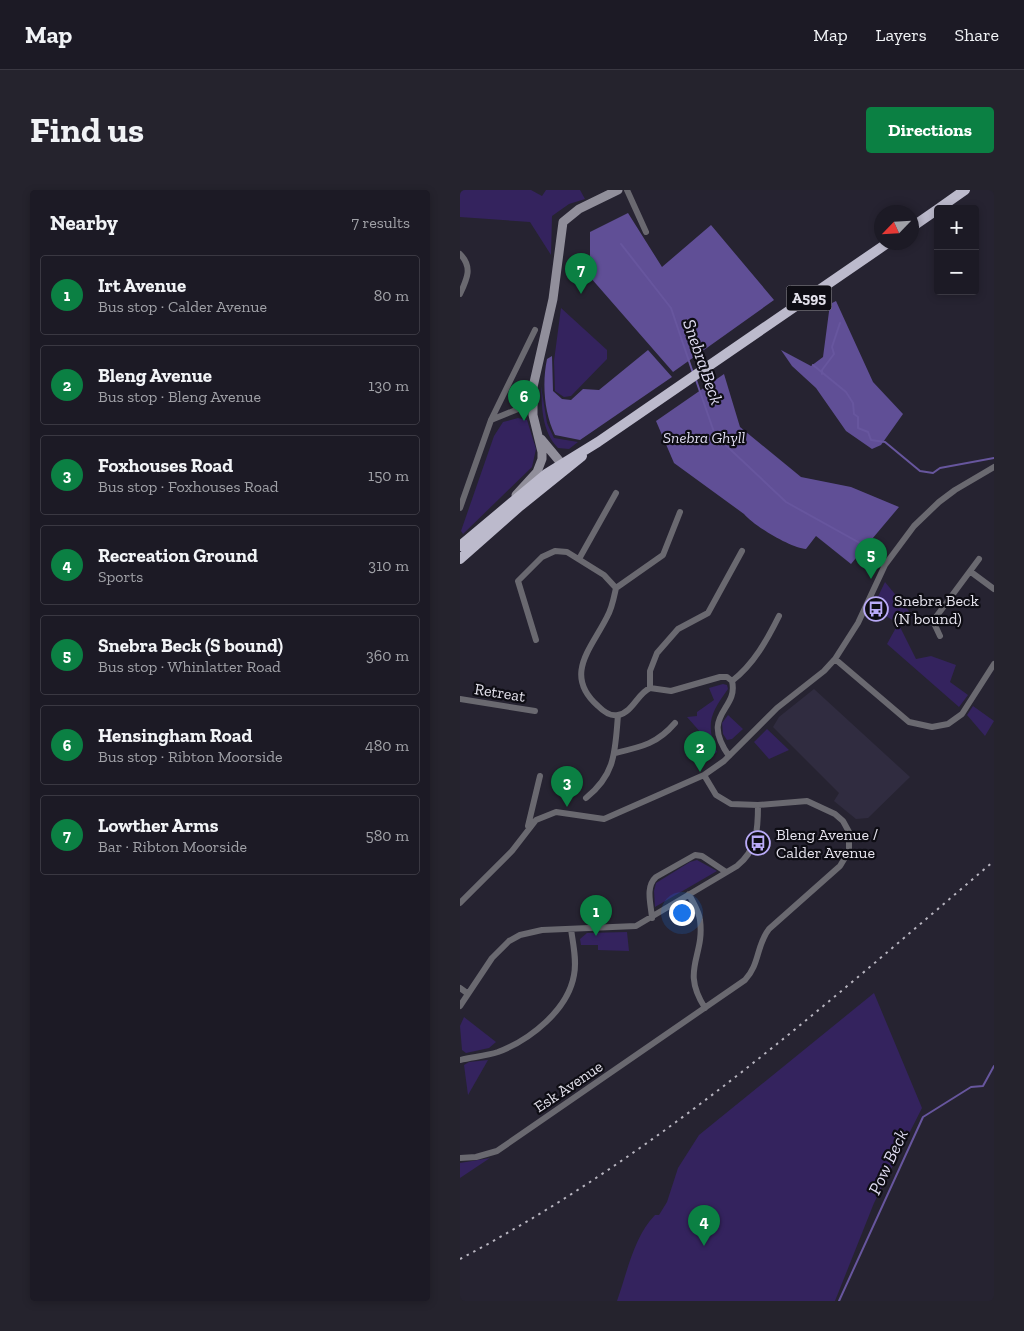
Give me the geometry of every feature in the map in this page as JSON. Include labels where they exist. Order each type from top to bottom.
[{"type":"highway","points":[[944,205],[965,190]]},
{"type":"highway","points":[[919,222],[934,212]]},
{"type":"highway","name":"A595","points":[[460,546],[504,508],[560,467],[877,250]]},
{"type":"highway","name":"A595","points":[[460,559],[520,506],[560,467]]},
{"type":"main road","points":[[504,508],[537,472],[542,452],[533,415],[533,403],[537,367],[554,290],[563,222],[570,215],[618,190]]},
{"type":"main road","points":[[539,436],[560,467]]},
{"type":"main road","points":[[542,452],[560,467]]},
{"type":"street","points":[[627,190],[646,232]]},
{"type":"street","points":[[460,254],[466,260],[469,269],[460,294]]},
{"type":"street","points":[[460,508],[491,420],[535,330]]},
{"type":"street","points":[[491,420],[533,403]]},
{"type":"street","points":[[460,903],[512,851],[536,820],[556,812],[604,819],[704,775],[729,756],[778,708],[835,659],[858,623],[885,565],[902,540],[938,502],[994,467]]},
{"type":"street","points":[[579,560],[616,493]]},
{"type":"street","points":[[680,512],[663,554],[616,588],[608,616],[582,664],[583,688],[585,694],[607,713],[618,715],[628,710],[642,693],[650,688],[671,691],[720,677],[727,677],[732,681],[734,688],[717,725],[719,740],[729,756]]},
{"type":"street","points":[[536,640],[518,581],[542,557],[555,551],[567,552],[604,576],[616,588]]},
{"type":"street","points":[[650,688],[650,670],[657,652],[678,629],[708,613],[742,551]]},
{"type":"street","points":[[729,556],[737,560]]},
{"type":"street","points":[[940,636],[933,621],[979,559]]},
{"type":"street","points":[[971,572],[994,589]]},
{"type":"street","points":[[732,681],[745,671],[767,639],[778,616]]},
{"type":"street","points":[[835,659],[909,722],[932,728],[948,724],[962,714],[994,664]]},
{"type":"street","name":"Retreat","points":[[460,699],[535,711]]},
{"type":"street","points":[[586,798],[596,790],[610,773],[615,753],[618,715]]},
{"type":"street","points":[[615,753],[640,748],[663,737],[675,723]]},
{"type":"street","points":[[689,894],[700,921],[693,973],[698,998],[706,1008],[745,980],[756,965],[763,937],[769,929],[840,866],[849,851],[850,842],[843,821],[828,809],[807,801],[740,806],[722,801],[704,775]]},
{"type":"street","points":[[528,828],[540,776]]},
{"type":"street","points":[[460,1006],[492,958],[509,941],[531,932],[626,928],[652,918],[744,860],[753,846],[758,829],[758,805]]},
{"type":"street","points":[[652,918],[649,888],[650,881],[656,877],[695,855],[726,872]]},
{"type":"street","points":[[460,1060],[496,1052],[510,1046],[535,1029],[560,1006],[570,990],[574,974],[571,929]]},
{"type":"street","points":[[460,988],[467,993]]},
{"type":"street","name":"Esk Avenue","points":[[460,1158],[476,1157],[498,1151],[706,1008]]},
{"type":"shaded area","points":[[460,190],[531,190],[542,196],[546,190],[580,190],[585,199],[569,204],[552,216],[551,255],[530,222],[460,217]]},
{"type":"shaded area","points":[[561,308],[607,350],[607,359],[571,396],[564,397],[555,391],[554,361]]},
{"type":"shaded area","points":[[541,386],[547,423],[554,438],[578,442],[569,449],[558,448],[549,434],[544,419]]},
{"type":"shaded area","points":[[518,418],[527,420],[536,449],[532,467],[463,534],[461,531],[494,436],[503,422]]},
{"type":"shaded area","points":[[885,582],[913,616],[899,625],[916,659],[931,656],[956,665],[950,682],[968,695],[959,707],[887,644],[898,624],[873,607]]},
{"type":"shaded area","points":[[723,684],[727,685],[728,689],[717,705],[711,726],[713,742],[717,752],[710,757],[693,744],[702,734],[687,717],[697,716],[697,712],[714,700],[709,688]]},
{"type":"shaded area","points":[[814,689],[910,777],[868,818],[856,819],[834,801],[839,793],[773,727],[779,717]]},
{"type":"shaded area","points":[[973,706],[994,721],[985,736],[967,715]]},
{"type":"shaded area","points":[[728,715],[743,729],[732,739],[727,740],[723,734],[722,723]]},
{"type":"shaded area","points":[[767,729],[789,750],[769,759],[754,742]]},
{"type":"shaded area","points":[[697,860],[717,871],[655,907],[654,891],[656,883],[690,862]]},
{"type":"shaded area","points":[[627,932],[629,951],[598,950],[598,945],[581,945],[580,939],[587,933]]},
{"type":"shaded area","points":[[874,993],[922,1108],[874,1203],[835,1301],[617,1301],[636,1244],[648,1224],[655,1215],[659,1215],[667,1202],[678,1168],[699,1135]]},
{"type":"shaded area","points":[[464,1017],[496,1042],[489,1048],[466,1053],[462,1050],[460,1026]]},
{"type":"shaded area","points":[[488,1060],[468,1095],[464,1065],[469,1062]]},
{"type":"shaded area","points":[[490,1158],[460,1178],[460,1163]]},
{"type":"green space","points":[[628,213],[662,267],[711,225],[774,300],[673,372],[590,277],[590,232]]},
{"type":"green space","points":[[836,301],[873,382],[903,414],[881,445],[872,449],[846,431],[816,388],[792,366],[781,350],[811,366],[823,357],[830,304]]},
{"type":"green space","points":[[648,350],[672,377],[580,440],[555,435],[546,408],[545,378],[547,359],[552,356],[553,391],[562,399],[571,400],[583,389],[599,390]]},
{"type":"green space","name":"Snebra Ghyll","points":[[724,374],[740,427],[801,477],[851,487],[899,507],[851,564],[816,536],[806,549],[791,545],[773,536],[674,463],[656,421]]},
{"type":"waterway","name":"Snebra Beck","points":[[621,244],[671,308],[693,373]]},
{"type":"waterway","points":[[822,374],[822,370],[834,354],[832,347],[840,323]]},
{"type":"waterway","points":[[813,365],[846,392],[853,403],[854,414],[858,417],[858,428],[868,432],[871,440],[885,442],[920,471],[933,473],[940,468],[994,458]]},
{"type":"waterway","name":"Snebra Beck","points":[[696,380],[715,435],[786,502],[867,547]]},
{"type":"waterway","name":"Pow Beck","points":[[839,1301],[923,1117],[971,1087],[983,1086],[994,1066]]},
{"type":"railway","points":[[460,1259],[533,1218],[603,1173],[671,1125],[803,1023],[994,861]]},
{"type":"place","name":"Lowther Arms","points":[[581,294]]},
{"type":"place","name":"Hensingham Road","points":[[524,421]]},
{"type":"place","name":"Snebra Beck (S bound)","points":[[871,579]]},
{"type":"place","name":"Snebra Beck (N bound)","points":[[876,609]]},
{"type":"place","name":"Bleng Avenue","points":[[700,772]]},
{"type":"place","name":"Foxhouses Road","points":[[567,807]]},
{"type":"place","name":"Bleng Avenue / Calder Avenue","points":[[758,843]]},
{"type":"place","name":"Irt Avenue","points":[[596,936]]},
{"type":"place","name":"Recreation Ground","points":[[704,1246]]}]
